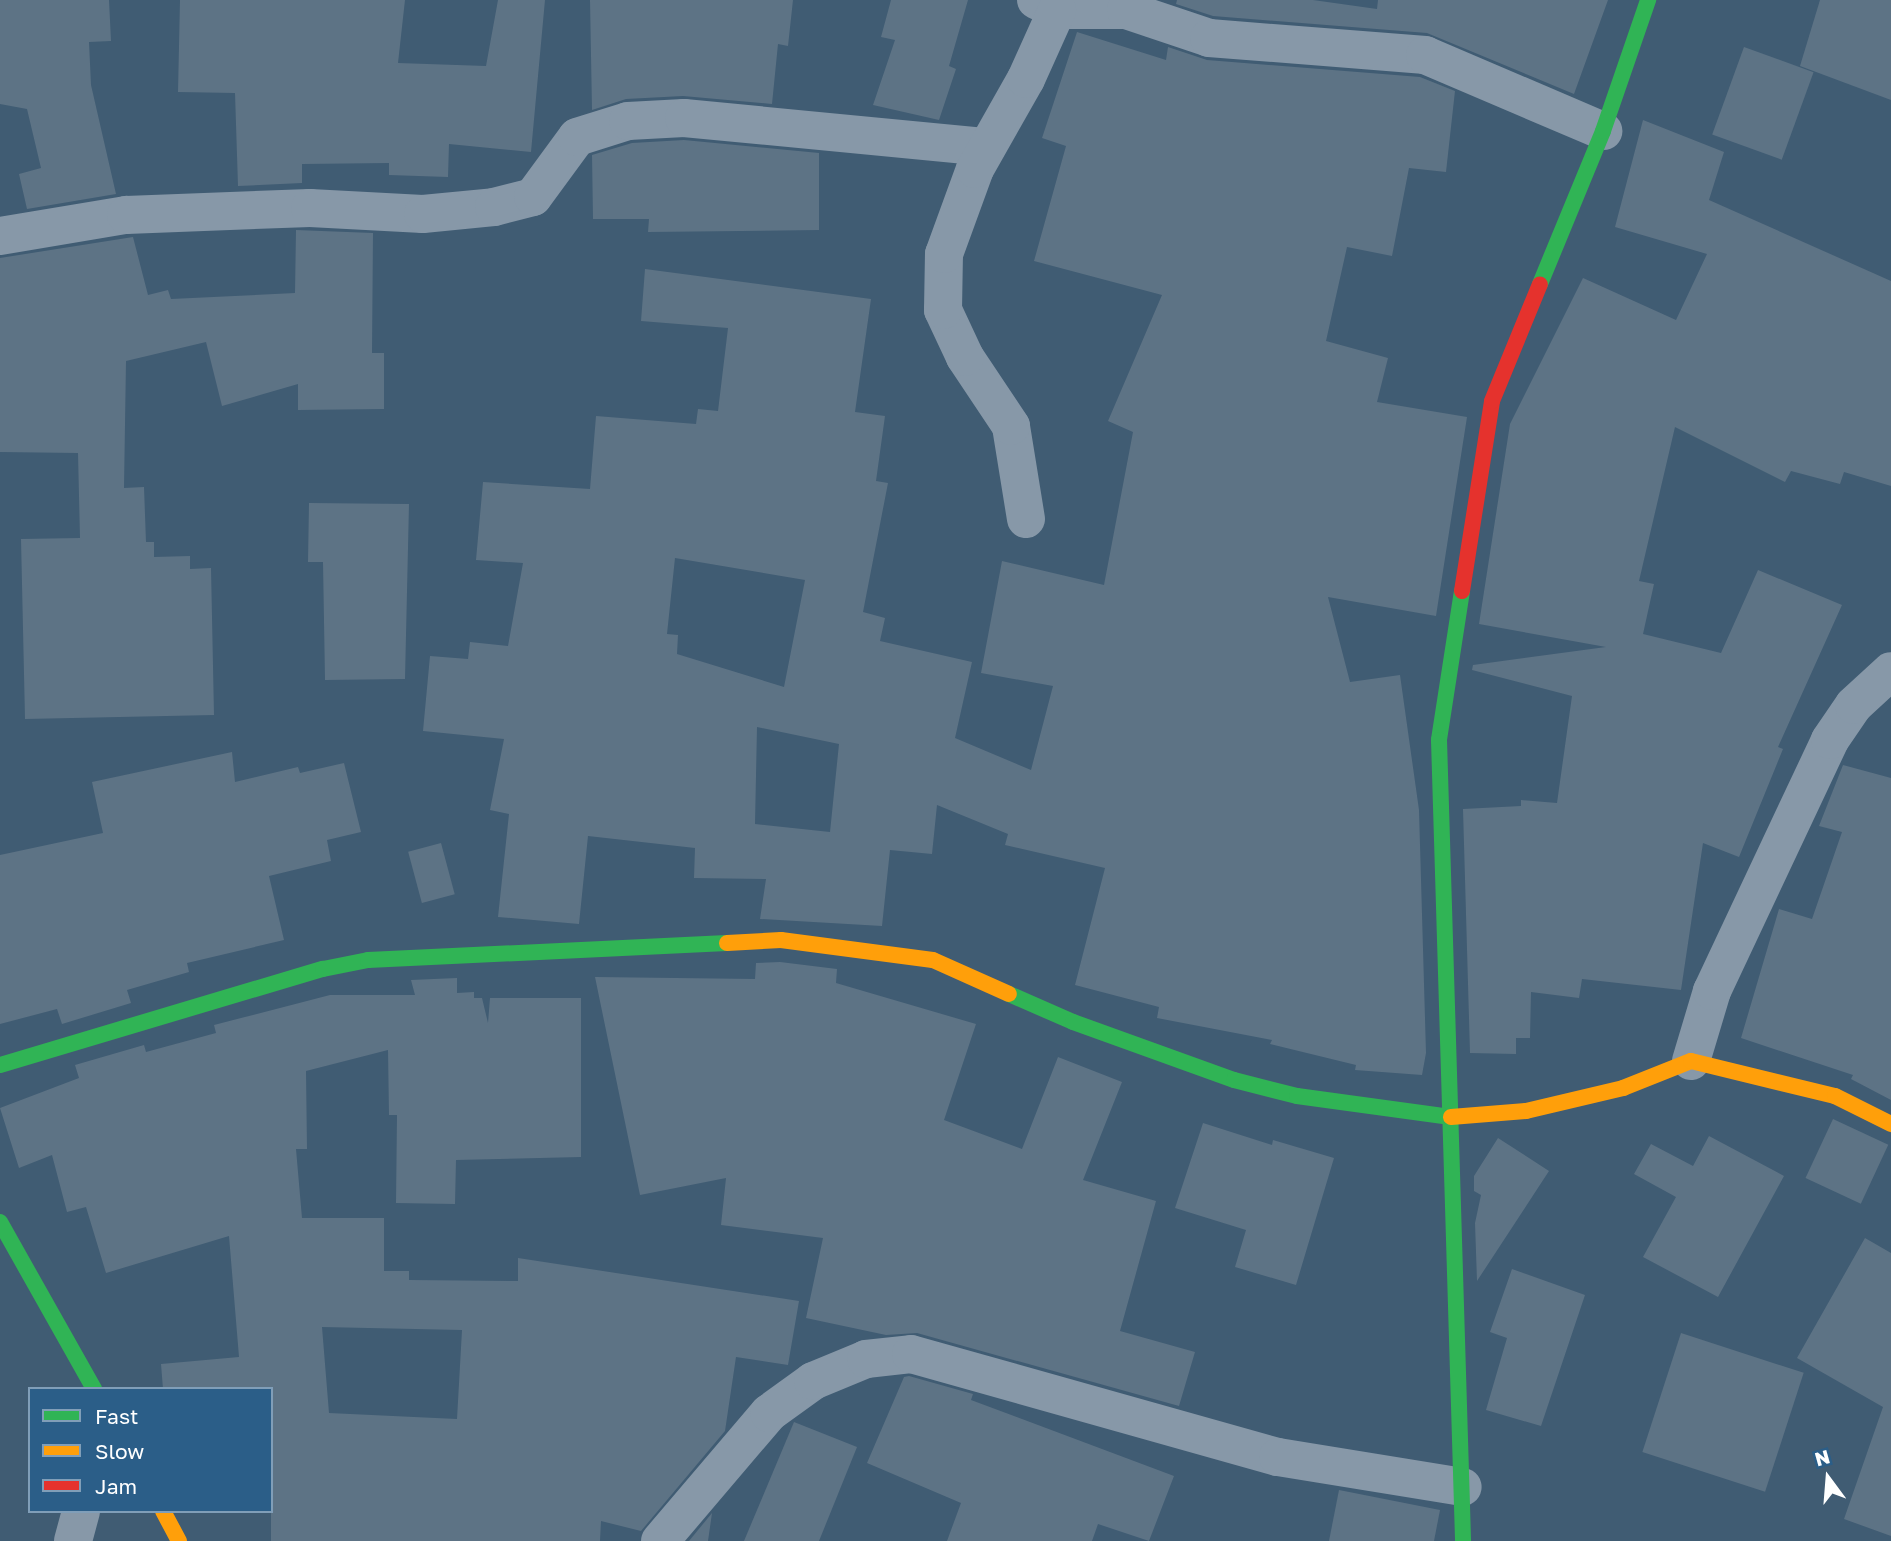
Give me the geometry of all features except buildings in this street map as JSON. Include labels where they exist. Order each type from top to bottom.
[{"type":"street","points":[[1463,1541],[1448,1117],[1439,740],[1492,401],[1603,131],[1648,0]]},
{"type":"street","points":[[1027,519],[1011,426],[965,357],[943,310],[944,254],[987,147],[1026,79],[1046,5],[1126,10],[1209,38],[1425,55],[1603,131]]},
{"type":"street","points":[[0,236],[126,215],[310,208],[423,214],[494,207],[533,197],[577,137],[628,121],[684,118],[987,147]]},
{"type":"street","points":[[1691,1061],[1712,991],[1830,740],[1854,705],[1891,671]]},
{"type":"street","points":[[0,1065],[323,969],[368,960],[781,940],[933,960],[1073,1022],[1234,1080],[1297,1097],[1448,1117],[1526,1111],[1623,1088],[1691,1061],[1835,1096],[1891,1124]]},
{"type":"street","points":[[0,1222],[93,1387]]},
{"type":"street","points":[[660,1541],[769,1413],[813,1381],[866,1359],[911,1354],[1278,1457],[1462,1487]]},
{"type":"street","points":[[73,1541],[80,1513]]},
{"type":"street","points":[[164,1513],[179,1541]]},
{"type":"traffic: fast","points":[[1540,284],[1603,131],[1648,0]]},
{"type":"traffic: fast","points":[[1462,591],[1439,740],[1463,1541]]},
{"type":"traffic: fast","points":[[0,1065],[323,969],[368,960],[727,943]]},
{"type":"traffic: fast","points":[[1009,994],[1073,1022],[1234,1080],[1297,1096],[1451,1117]]},
{"type":"traffic: fast","points":[[0,1222],[93,1387]]},
{"type":"traffic: slow","points":[[727,943],[781,940],[933,960],[1009,994]]},
{"type":"traffic: slow","points":[[1451,1117],[1526,1111],[1623,1088],[1691,1061],[1835,1096],[1891,1124]]},
{"type":"traffic: slow","points":[[164,1513],[179,1541]]},
{"type":"traffic: jam","points":[[1462,591],[1492,401],[1540,284]]}]
